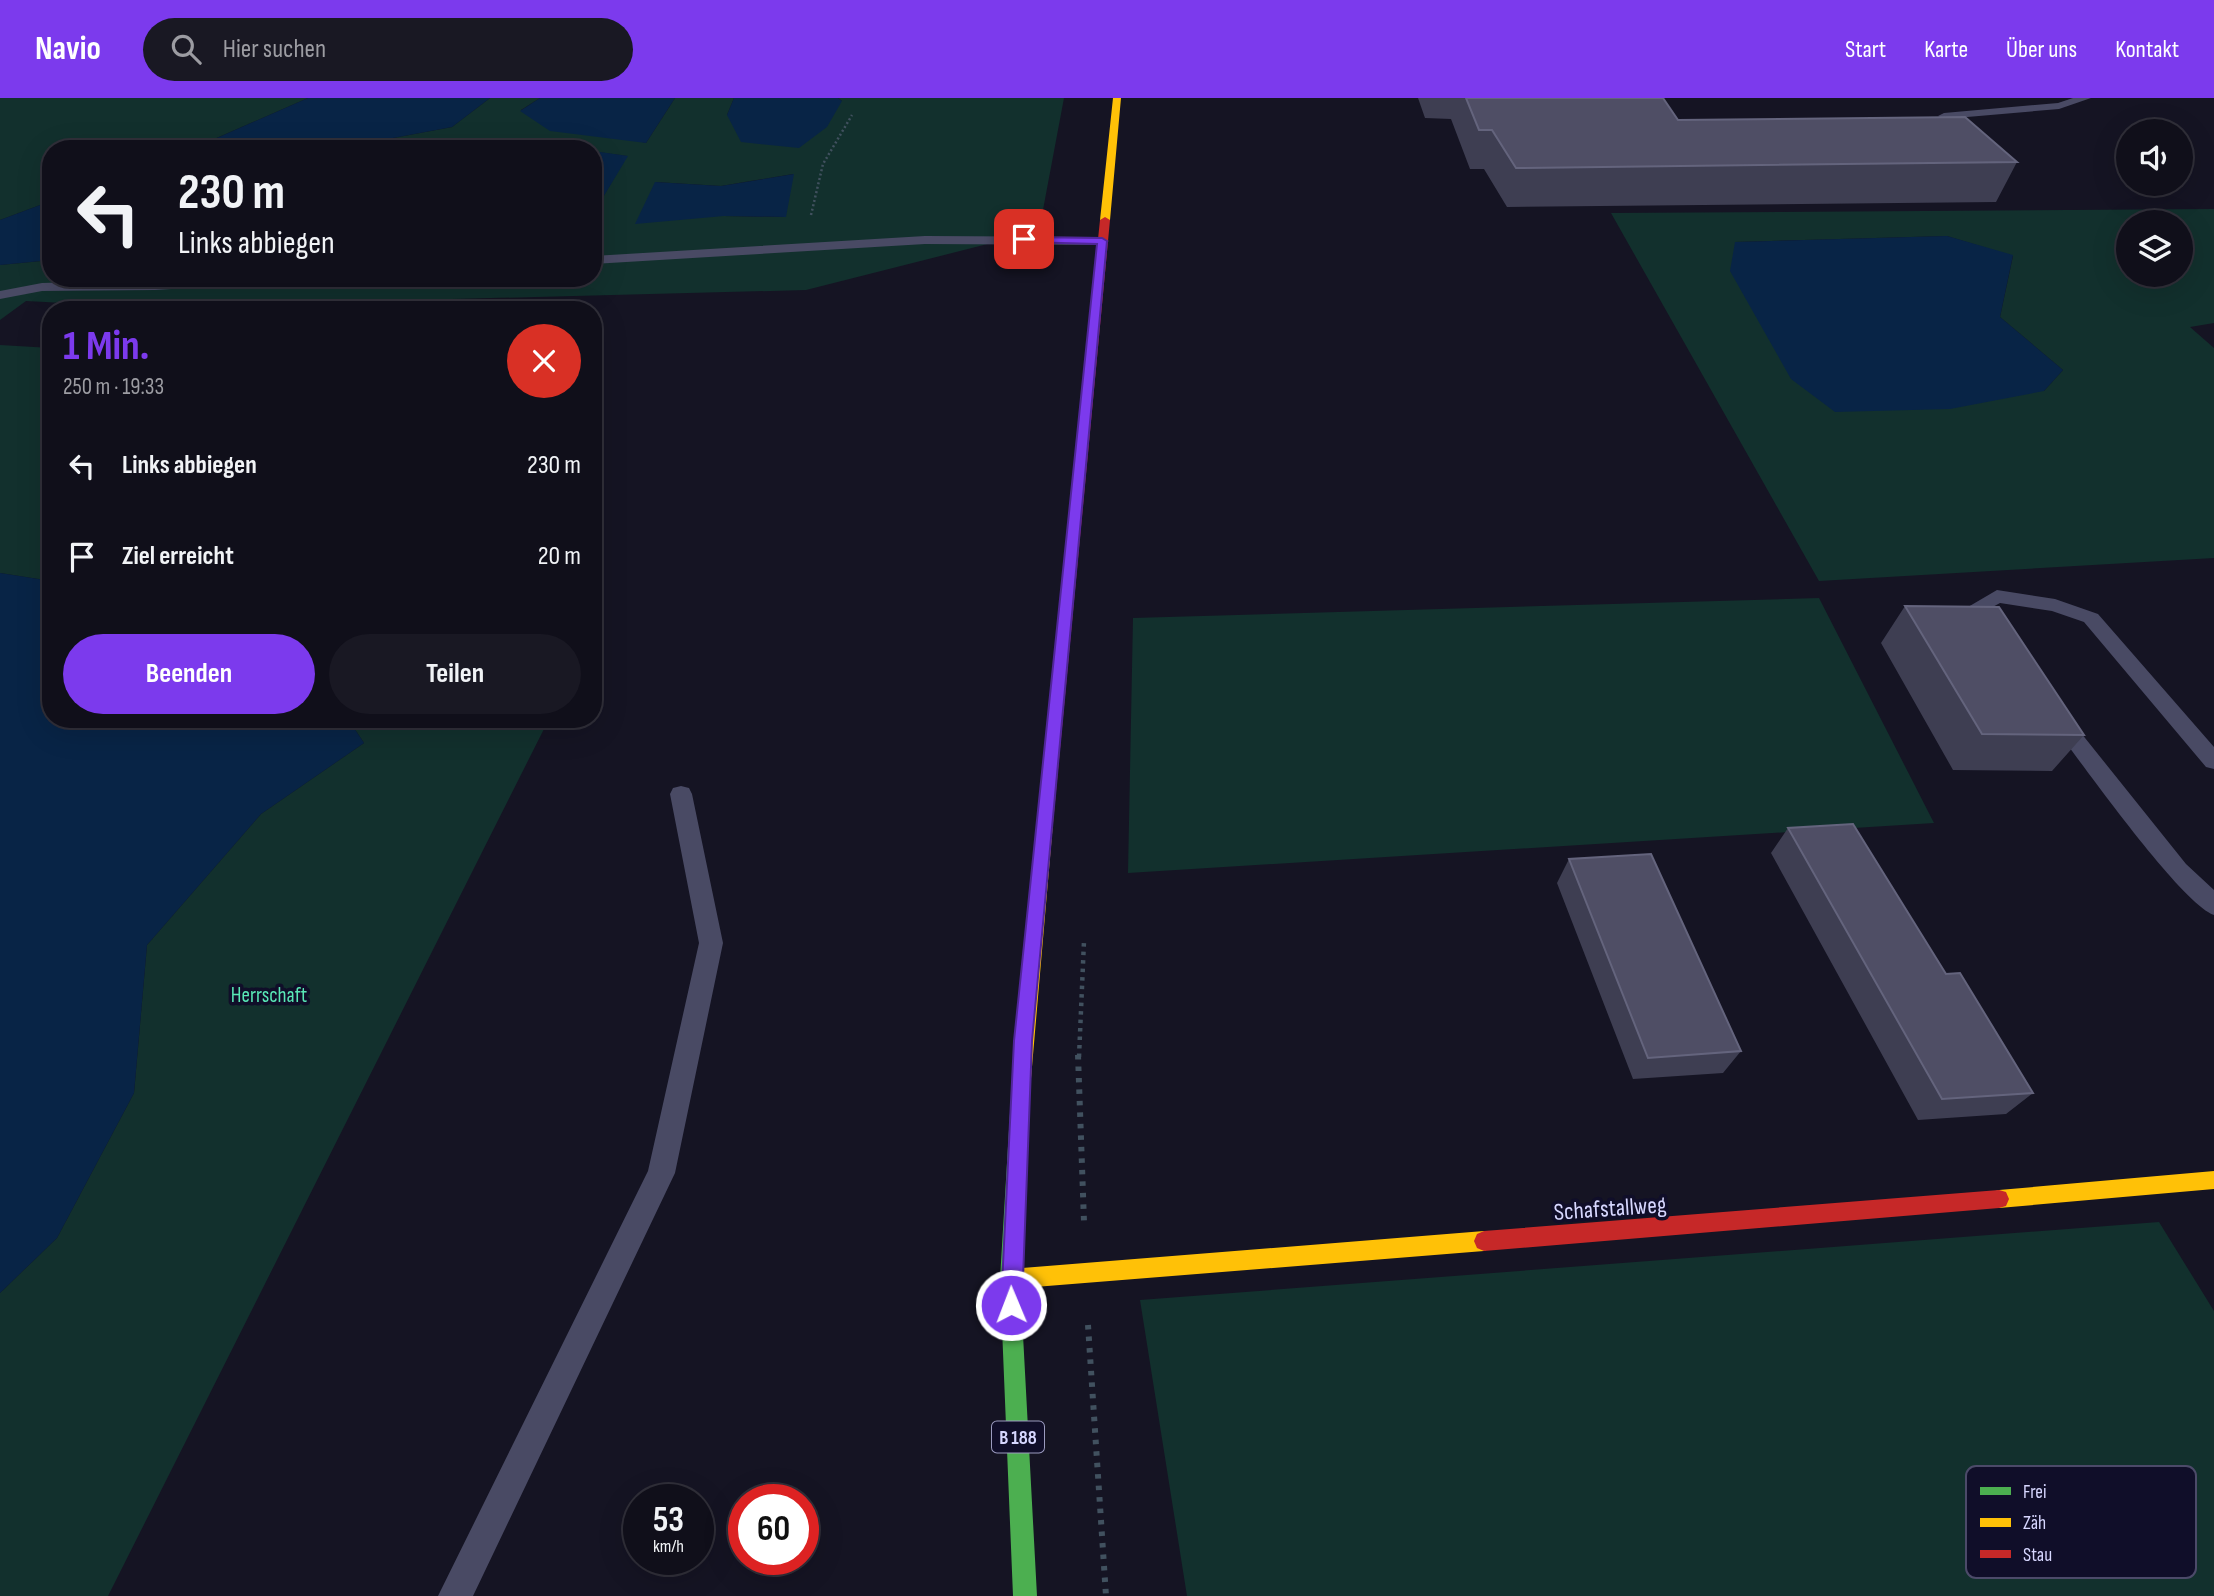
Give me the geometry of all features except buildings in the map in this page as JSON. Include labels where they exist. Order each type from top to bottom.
[{"type":"main road","name":"B 188","points":[[1025,1596],[1010,1279],[1023,1041],[1117,98]]},
{"type":"main road","name":"Schafstallweg","points":[[1010,1279],[1843,1213],[2214,1180]]},
{"type":"lane","points":[[1944,116],[2059,106],[2085,98]]},
{"type":"lane","points":[[602,259],[950,240],[1102,241]]},
{"type":"lane","points":[[0,295],[42,287]]},
{"type":"lane","points":[[2002,648],[1978,607],[1997,596],[2055,605],[2091,618],[2214,761]]},
{"type":"lane","points":[[2044,701],[2178,870],[2214,905]]},
{"type":"lane","points":[[455,1596],[661,1173],[711,943],[681,794]]},
{"type":"path","points":[[814,247],[811,215],[823,164],[852,115]]},
{"type":"path","points":[[1085,1272],[1106,1596]]},
{"type":"green space","points":[[0,98],[308,98],[212,140],[42,140],[42,204],[0,220]]},
{"type":"green space","points":[[490,98],[540,98],[521,110],[646,143],[675,98],[734,98],[727,115],[842,101],[838,98],[1064,98],[1039,231],[806,290],[378,301],[26,301],[0,320],[0,265],[42,261],[42,287],[602,287],[602,199],[627,156],[602,153],[602,140],[382,140],[452,127]],"holes":[[[793,174],[785,217],[724,216],[655,182],[721,186]]]},
{"type":"green space","points":[[2214,209],[2214,323],[2190,327],[2214,348],[2214,558],[1819,581],[1611,213]],"holes":[[[1947,236],[2013,256],[2000,317],[2063,370],[2044,391],[1735,242]]]},
{"type":"green space","points":[[0,345],[42,347],[42,580],[0,573]]},
{"type":"green space","points":[[1819,598],[1934,823],[1128,873],[1133,618]]},
{"type":"green space","name":"Herrschaft","points":[[354,728],[544,728],[108,1596],[0,1596],[0,1293],[57,1238],[134,1093],[147,945],[261,814],[364,743]]},
{"type":"green space","points":[[2159,1222],[2214,1311],[2214,1596],[1187,1596],[1140,1300]]},
{"type":"water","points":[[308,98],[490,98],[452,127],[382,140],[212,140]]},
{"type":"water","points":[[540,98],[675,98],[646,143],[550,131],[520,111]]},
{"type":"water","points":[[734,98],[838,98],[842,101],[827,127],[799,148],[741,142],[727,115]]},
{"type":"water","points":[[602,152],[628,156],[602,199]]},
{"type":"water","points":[[794,174],[786,217],[724,216],[635,224],[655,182],[721,186]]},
{"type":"water","points":[[42,204],[42,261],[0,265],[0,220]]},
{"type":"water","points":[[1947,236],[2013,255],[2000,317],[2063,370],[2044,391],[1950,409],[1835,412],[1791,379],[1730,271],[1735,242]]},
{"type":"water","points":[[0,573],[42,580],[42,728],[354,728],[364,743],[261,814],[147,945],[134,1093],[57,1238],[0,1293]]},
{"type":"traffic: fast","points":[[1019,1113],[1010,1279],[1025,1596]]},
{"type":"traffic: slow","points":[[1105,220],[1117,98]]},
{"type":"traffic: slow","points":[[1019,1113],[1045,823]]},
{"type":"traffic: slow","points":[[1999,1199],[2214,1180]]},
{"type":"traffic: slow","points":[[1010,1279],[1484,1241]]},
{"type":"traffic: jam","points":[[1045,823],[1105,220]]},
{"type":"traffic: jam","points":[[1484,1241],[1999,1199]]},
{"type":"route","points":[[1011,1305],[1010,1279],[1023,1041],[1102,241],[1024,239]]}]
